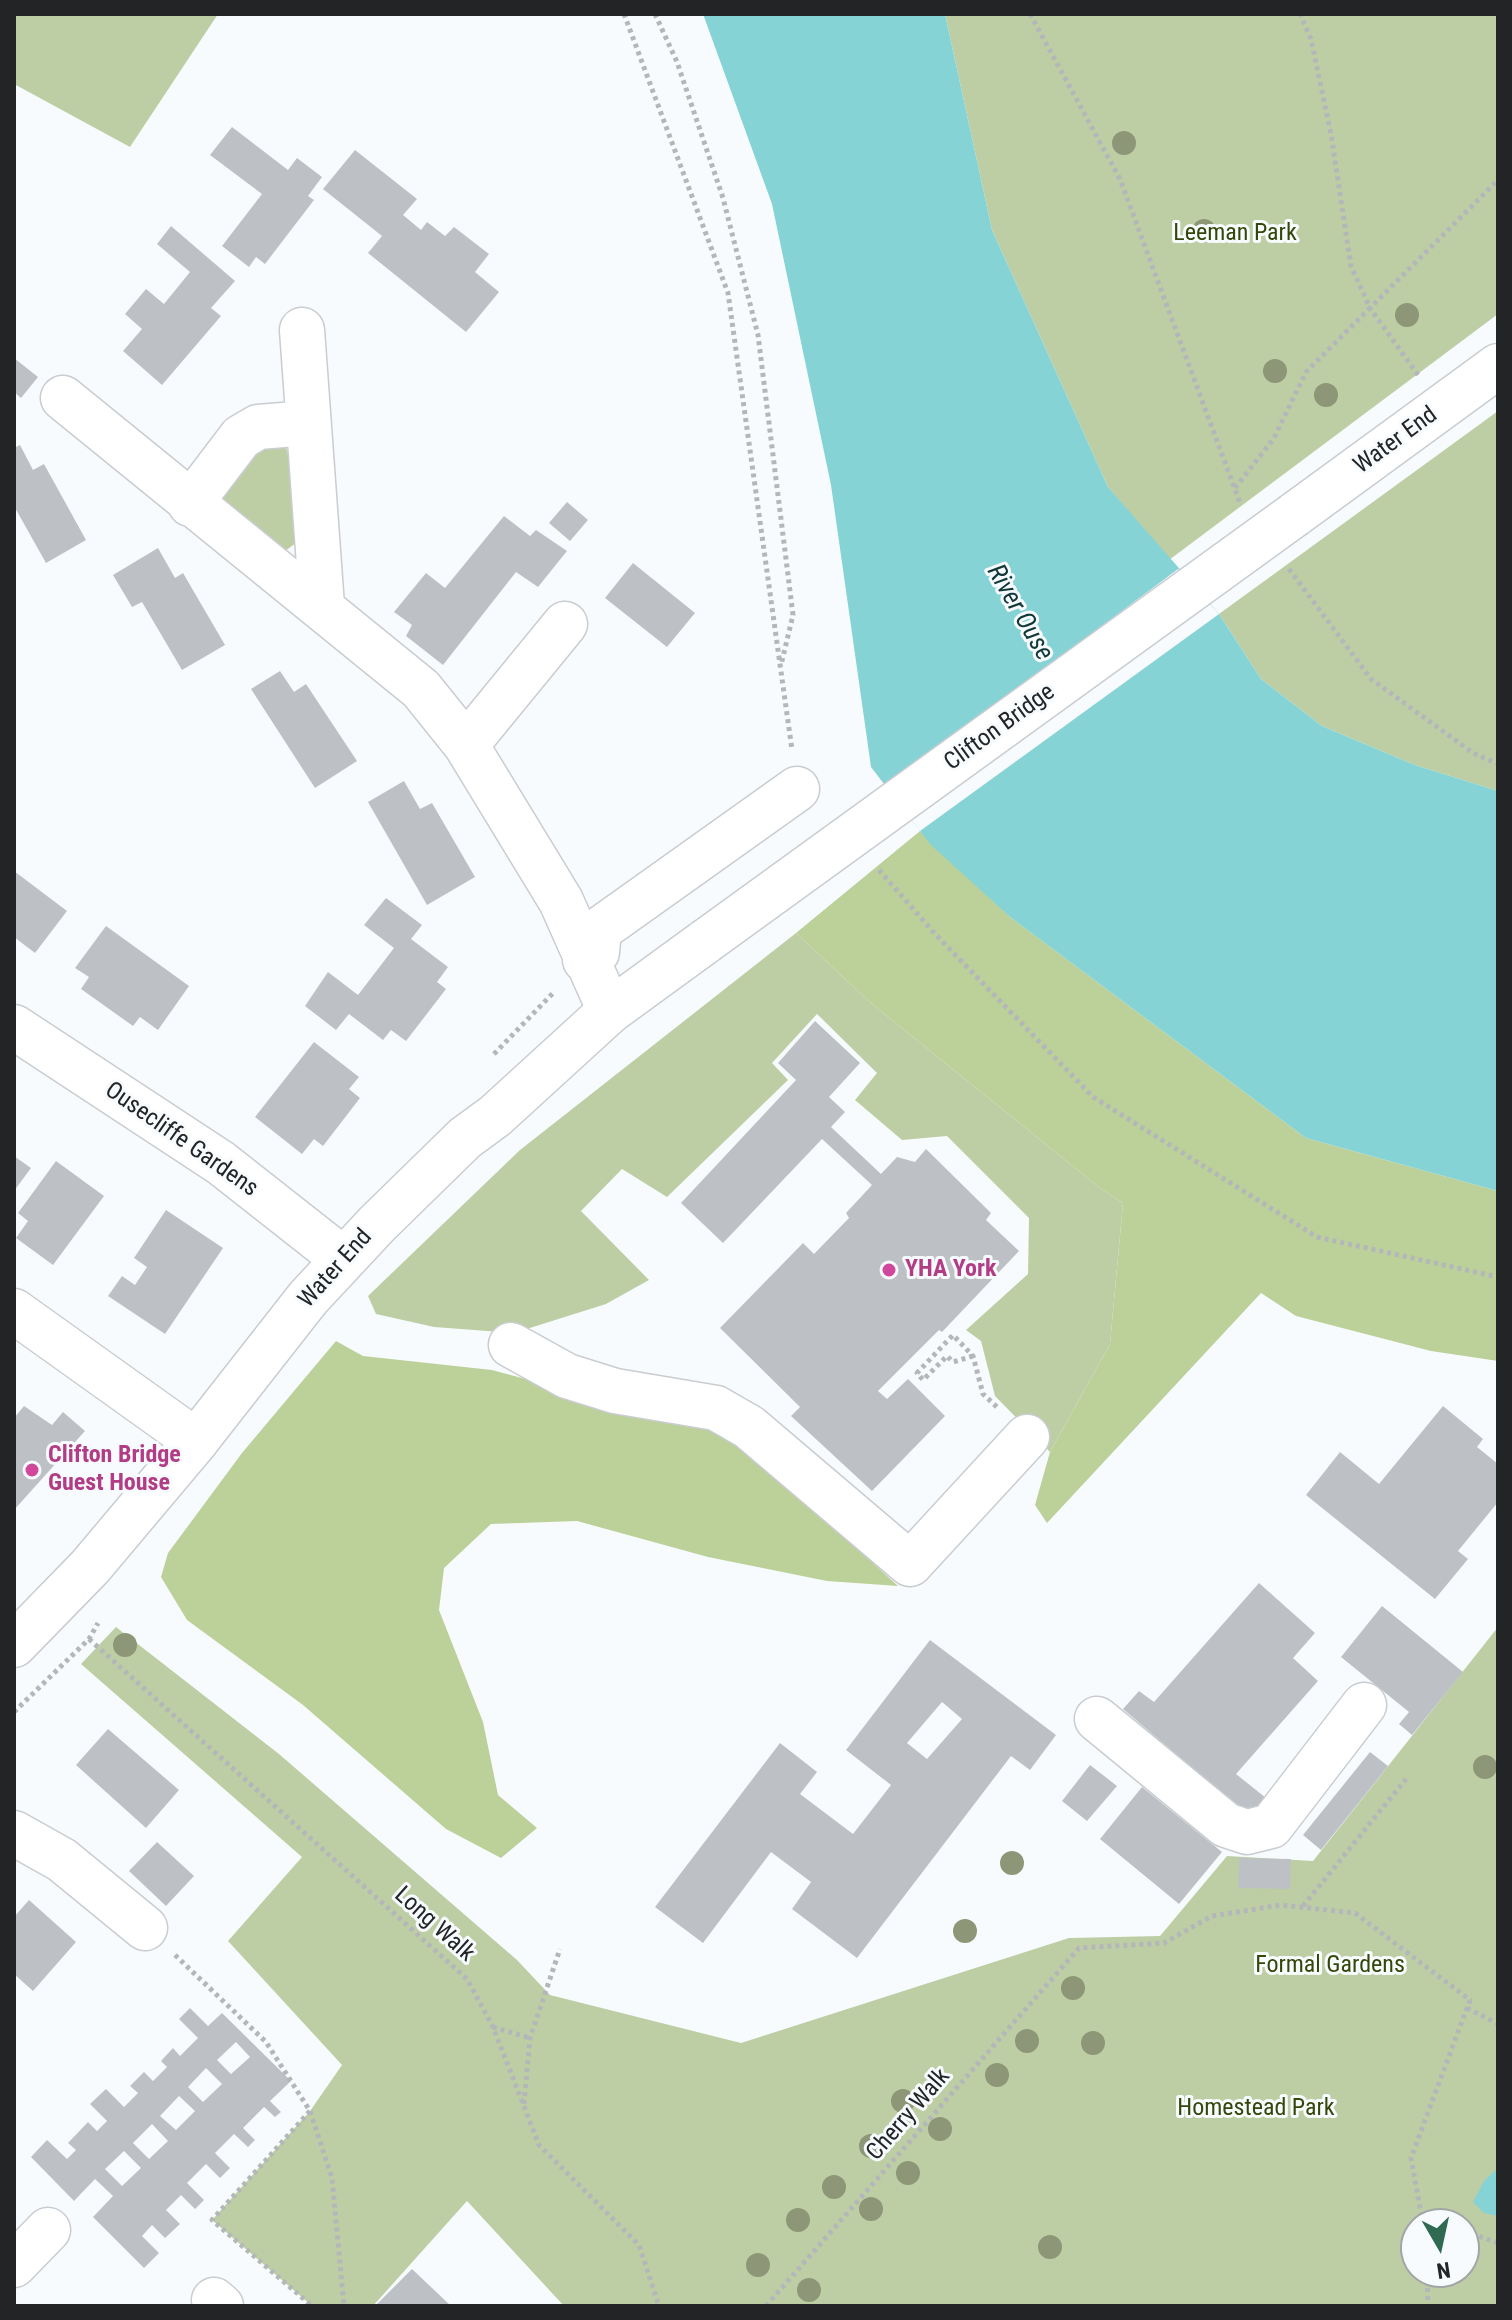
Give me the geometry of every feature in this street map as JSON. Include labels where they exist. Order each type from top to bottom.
[{"type":"street","points":[[302,330],[322,606]]},
{"type":"street","name":"Water End","points":[[1294,515],[1498,366]]},
{"type":"street","points":[[63,398],[421,689],[466,745],[561,901],[610,1011]]},
{"type":"street","points":[[190,504],[241,437],[258,427],[308,423]]},
{"type":"street","name":"Clifton Bridge","points":[[706,941],[1294,515]]},
{"type":"street","points":[[466,745],[565,624]]},
{"type":"street","points":[[585,960],[597,952],[599,930],[797,789]]},
{"type":"street","name":"Water End","points":[[14,1645],[90,1567],[343,1259],[465,1138],[495,1116],[610,1011],[706,941]]},
{"type":"street","name":"Ousecliffe Gardens","points":[[14,1027],[221,1163],[343,1259]]},
{"type":"street","points":[[14,1311],[196,1441]]},
{"type":"street","points":[[511,1345],[567,1376],[615,1391],[716,1408],[749,1427],[910,1564],[1027,1437]]},
{"type":"street","points":[[1097,1719],[1226,1825],[1247,1832],[1271,1826],[1364,1705]]},
{"type":"street","points":[[14,1833],[62,1860],[145,1928]]},
{"type":"street","points":[[14,2265],[48,2230]]},
{"type":"path","points":[[624,14],[728,293],[797,789]]},
{"type":"path","points":[[655,14],[677,62],[723,198],[758,335],[793,615],[780,668]]},
{"type":"path","points":[[1030,14],[1120,179],[1242,506]]},
{"type":"path","points":[[1300,14],[1311,39],[1331,134],[1351,266],[1370,308],[1421,379]]},
{"type":"path","points":[[1234,489],[1274,438],[1306,372],[1498,180]]},
{"type":"path","points":[[1287,567],[1371,679],[1473,753],[1498,764]]},
{"type":"path","points":[[911,906],[1093,1097],[1317,1237],[1498,1277]]},
{"type":"path","points":[[485,1064],[585,960]]},
{"type":"path","points":[[973,1356],[953,1362],[947,1356],[923,1380],[917,1373],[953,1335],[973,1356],[983,1394],[1027,1437]]},
{"type":"path","name":"Long Walk","points":[[89,1639],[467,1979],[493,2027],[539,2145],[639,2245],[659,2306]]},
{"type":"path","points":[[1303,1906],[1406,1779]]},
{"type":"path","name":"Cherry Walk","points":[[766,2306],[1079,1948],[1164,1943],[1212,1916],[1281,1905],[1303,1906]]},
{"type":"path","points":[[1303,1906],[1355,1913],[1470,2000],[1411,2158],[1420,2208]]},
{"type":"path","points":[[145,1928],[266,2042],[310,2111],[332,2178],[344,2306]]},
{"type":"path","points":[[523,2109],[530,2038],[560,1949]]},
{"type":"path","points":[[1467,2008],[1498,2024]]},
{"type":"path","points":[[493,2027],[530,2038]]},
{"type":"path","points":[[310,2111],[212,2220],[312,2306]]},
{"type":"green space","points":[[14,14],[218,14],[130,147],[14,84]]},
{"type":"green space","name":"Leeman Park","points":[[945,14],[1498,14],[1498,314],[1169,560],[1108,487],[992,230]]},
{"type":"green space","points":[[1498,411],[1498,791],[1415,765],[1322,726],[1261,679],[1219,614]]},
{"type":"green space","points":[[285,445],[292,465],[296,543],[285,551],[222,504],[227,486],[250,447]]},
{"type":"green space","points":[[920,831],[1010,917],[1306,1138],[1498,1191],[1498,1361],[1431,1351],[1296,1316],[1261,1293],[1047,1523],[1035,1505],[1050,1452],[1110,1344],[1123,1203],[1100,1188],[872,1004],[796,933]]},
{"type":"green space","points":[[796,933],[872,1004],[1100,1188],[1123,1203],[1110,1344],[1050,1452],[995,1396],[981,1341],[966,1330],[1028,1274],[1029,1218],[947,1136],[902,1140],[855,1100],[877,1073],[817,1014],[772,1063],[788,1080],[667,1197],[622,1169],[581,1211],[649,1280],[606,1304],[514,1333],[434,1327],[376,1314],[368,1296],[520,1150]]},
{"type":"green space","points":[[336,1341],[363,1356],[492,1370],[700,1426],[750,1450],[898,1586],[827,1581],[708,1557],[577,1521],[491,1524],[444,1568],[439,1610],[483,1722],[498,1795],[537,1828],[501,1858],[446,1829],[303,1705],[187,1620],[161,1577],[168,1553],[242,1453]]},
{"type":"green space","name":"Homestead Park","points":[[116,1627],[279,1754],[517,1960],[550,1995],[741,2043],[1069,1938],[1160,1936],[1227,1856],[1313,1861],[1498,1627],[1498,2306],[564,2306],[467,2201],[373,2306],[312,2306],[212,2220],[310,2111],[342,2065],[228,1941],[302,1857],[81,1664]]},
{"type":"water","name":"River Ouse","points":[[703,14],[945,14],[992,230],[1108,487],[1219,614],[1261,679],[1322,726],[1415,765],[1498,791],[1498,1191],[1306,1138],[1010,917],[930,844],[871,767],[831,485],[772,204]]},
{"type":"water","points":[[1498,2168],[1498,2216],[1484,2213],[1473,2202],[1484,2181]]},
{"type":"pier","points":[[1178,569],[1219,614],[920,831],[886,787]]},
{"type":"building","points":[[232,127],[288,170],[297,158],[322,177],[308,196],[314,200],[265,264],[256,257],[249,267],[222,246],[262,194],[210,155]]},
{"type":"building","points":[[355,150],[417,199],[403,215],[421,230],[427,222],[445,236],[454,227],[489,254],[475,272],[499,292],[466,332],[368,253],[382,236],[323,189]]},
{"type":"building","points":[[171,226],[235,281],[211,308],[221,316],[162,385],[123,351],[142,329],[125,314],[146,289],[164,304],[190,272],[157,244]]},
{"type":"building","points":[[14,358],[38,377],[21,398],[14,392]]},
{"type":"building","points":[[20,445],[33,470],[44,464],[86,540],[46,563],[14,506],[14,448]]},
{"type":"building","points":[[567,502],[588,520],[570,541],[549,523]]},
{"type":"building","points":[[504,516],[530,536],[536,530],[567,551],[538,587],[516,572],[443,665],[406,636],[412,625],[394,612],[426,573],[445,588]]},
{"type":"building","points":[[158,548],[175,578],[183,573],[225,645],[182,670],[142,602],[132,607],[113,575]]},
{"type":"building","points":[[633,563],[695,613],[667,647],[605,598]]},
{"type":"building","points":[[280,671],[294,692],[306,684],[357,761],[315,788],[251,689]]},
{"type":"building","points":[[404,781],[420,809],[432,803],[475,877],[427,905],[368,802]]},
{"type":"building","points":[[14,871],[67,911],[35,953],[14,937]]},
{"type":"building","points":[[386,898],[422,925],[411,939],[448,967],[437,982],[446,989],[406,1041],[391,1030],[383,1040],[349,1014],[336,1030],[305,1006],[328,972],[358,995],[394,948],[364,925]]},
{"type":"building","points":[[106,926],[189,986],[158,1030],[140,1017],[133,1026],[81,989],[89,977],[75,968]]},
{"type":"building","name":"YHA York","points":[[815,1021],[860,1063],[829,1097],[845,1112],[831,1127],[881,1174],[897,1157],[915,1162],[926,1149],[991,1213],[986,1220],[1019,1251],[942,1332],[939,1330],[878,1391],[887,1399],[908,1379],[945,1416],[872,1491],[791,1416],[800,1407],[720,1328],[803,1243],[814,1254],[849,1218],[846,1213],[872,1185],[822,1139],[723,1243],[681,1203],[796,1080],[778,1063]]},
{"type":"building","points":[[314,1042],[359,1077],[349,1089],[360,1098],[323,1146],[314,1139],[302,1154],[255,1117]]},
{"type":"building","points":[[14,1156],[31,1168],[14,1191]]},
{"type":"building","points":[[56,1161],[104,1196],[53,1265],[16,1238],[28,1221],[18,1213]]},
{"type":"building","points":[[166,1210],[223,1248],[165,1334],[108,1296],[122,1276],[135,1285],[147,1267],[134,1258]]},
{"type":"building","name":"Clifton Bridge Guest House","points":[[24,1406],[52,1425],[63,1412],[85,1431],[14,1510],[14,1418]]},
{"type":"building","points":[[1443,1406],[1483,1439],[1477,1447],[1498,1464],[1498,1502],[1458,1551],[1468,1559],[1435,1599],[1306,1495],[1340,1452],[1379,1484]]},
{"type":"building","points":[[1259,1583],[1315,1633],[1293,1658],[1318,1681],[1236,1774],[1266,1798],[1250,1817],[1123,1709],[1139,1691],[1154,1702]]},
{"type":"building","points":[[1382,1606],[1463,1672],[1412,1735],[1399,1724],[1409,1712],[1341,1657]]},
{"type":"building","points":[[930,1640],[1056,1735],[1030,1770],[1011,1756],[857,1958],[792,1909],[811,1882],[771,1852],[703,1943],[655,1907],[780,1743],[817,1772],[800,1794],[853,1834],[891,1785],[846,1750]],"holes":[[[942,1702],[962,1719],[927,1759],[907,1743]]]},
{"type":"building","points":[[108,1729],[179,1790],[146,1828],[76,1765]]},
{"type":"building","points":[[1370,1752],[1388,1766],[1321,1850],[1303,1835]]},
{"type":"building","points":[[1090,1765],[1117,1786],[1087,1821],[1062,1801]]},
{"type":"building","points":[[1142,1787],[1222,1852],[1179,1904],[1100,1839]]},
{"type":"building","points":[[157,1842],[194,1876],[166,1906],[129,1871]]},
{"type":"building","points":[[1239,1858],[1291,1859],[1290,1889],[1238,1888]]},
{"type":"building","points":[[29,1900],[76,1942],[33,1991],[14,1974],[14,1917]]},
{"type":"building","points":[[190,2008],[208,2026],[222,2013],[291,2081],[270,2101],[281,2112],[275,2117],[264,2107],[243,2128],[255,2140],[248,2147],[234,2134],[215,2153],[230,2168],[220,2178],[206,2164],[187,2183],[204,2200],[195,2209],[181,2195],[166,2210],[180,2224],[165,2238],[152,2225],[142,2236],[159,2253],[144,2268],[93,2217],[113,2196],[95,2179],[74,2201],[31,2157],[47,2140],[67,2159],[76,2150],[68,2143],[88,2122],[97,2131],[107,2121],[90,2104],[106,2089],[124,2107],[138,2093],[130,2086],[144,2072],[153,2081],[167,2067],[161,2061],[173,2048],[180,2056],[198,2038],[179,2019]],"holes":[[[236,2042],[250,2057],[231,2074],[217,2060]],[[206,2068],[222,2084],[203,2102],[188,2087]],[[179,2096],[195,2111],[176,2130],[160,2116]],[[152,2124],[168,2141],[149,2159],[133,2143]],[[124,2151],[141,2168],[122,2186],[105,2169]]]},
{"type":"building","points":[[412,2269],[451,2306],[375,2306]]},
{"type":"place","name":"YHA York","points":[[889,1270]]},
{"type":"place","name":"Clifton Bridge Guest House","points":[[32,1470]]},
{"type":"park label","name":"Formal Gardens","points":[[1330,1966]]}]
